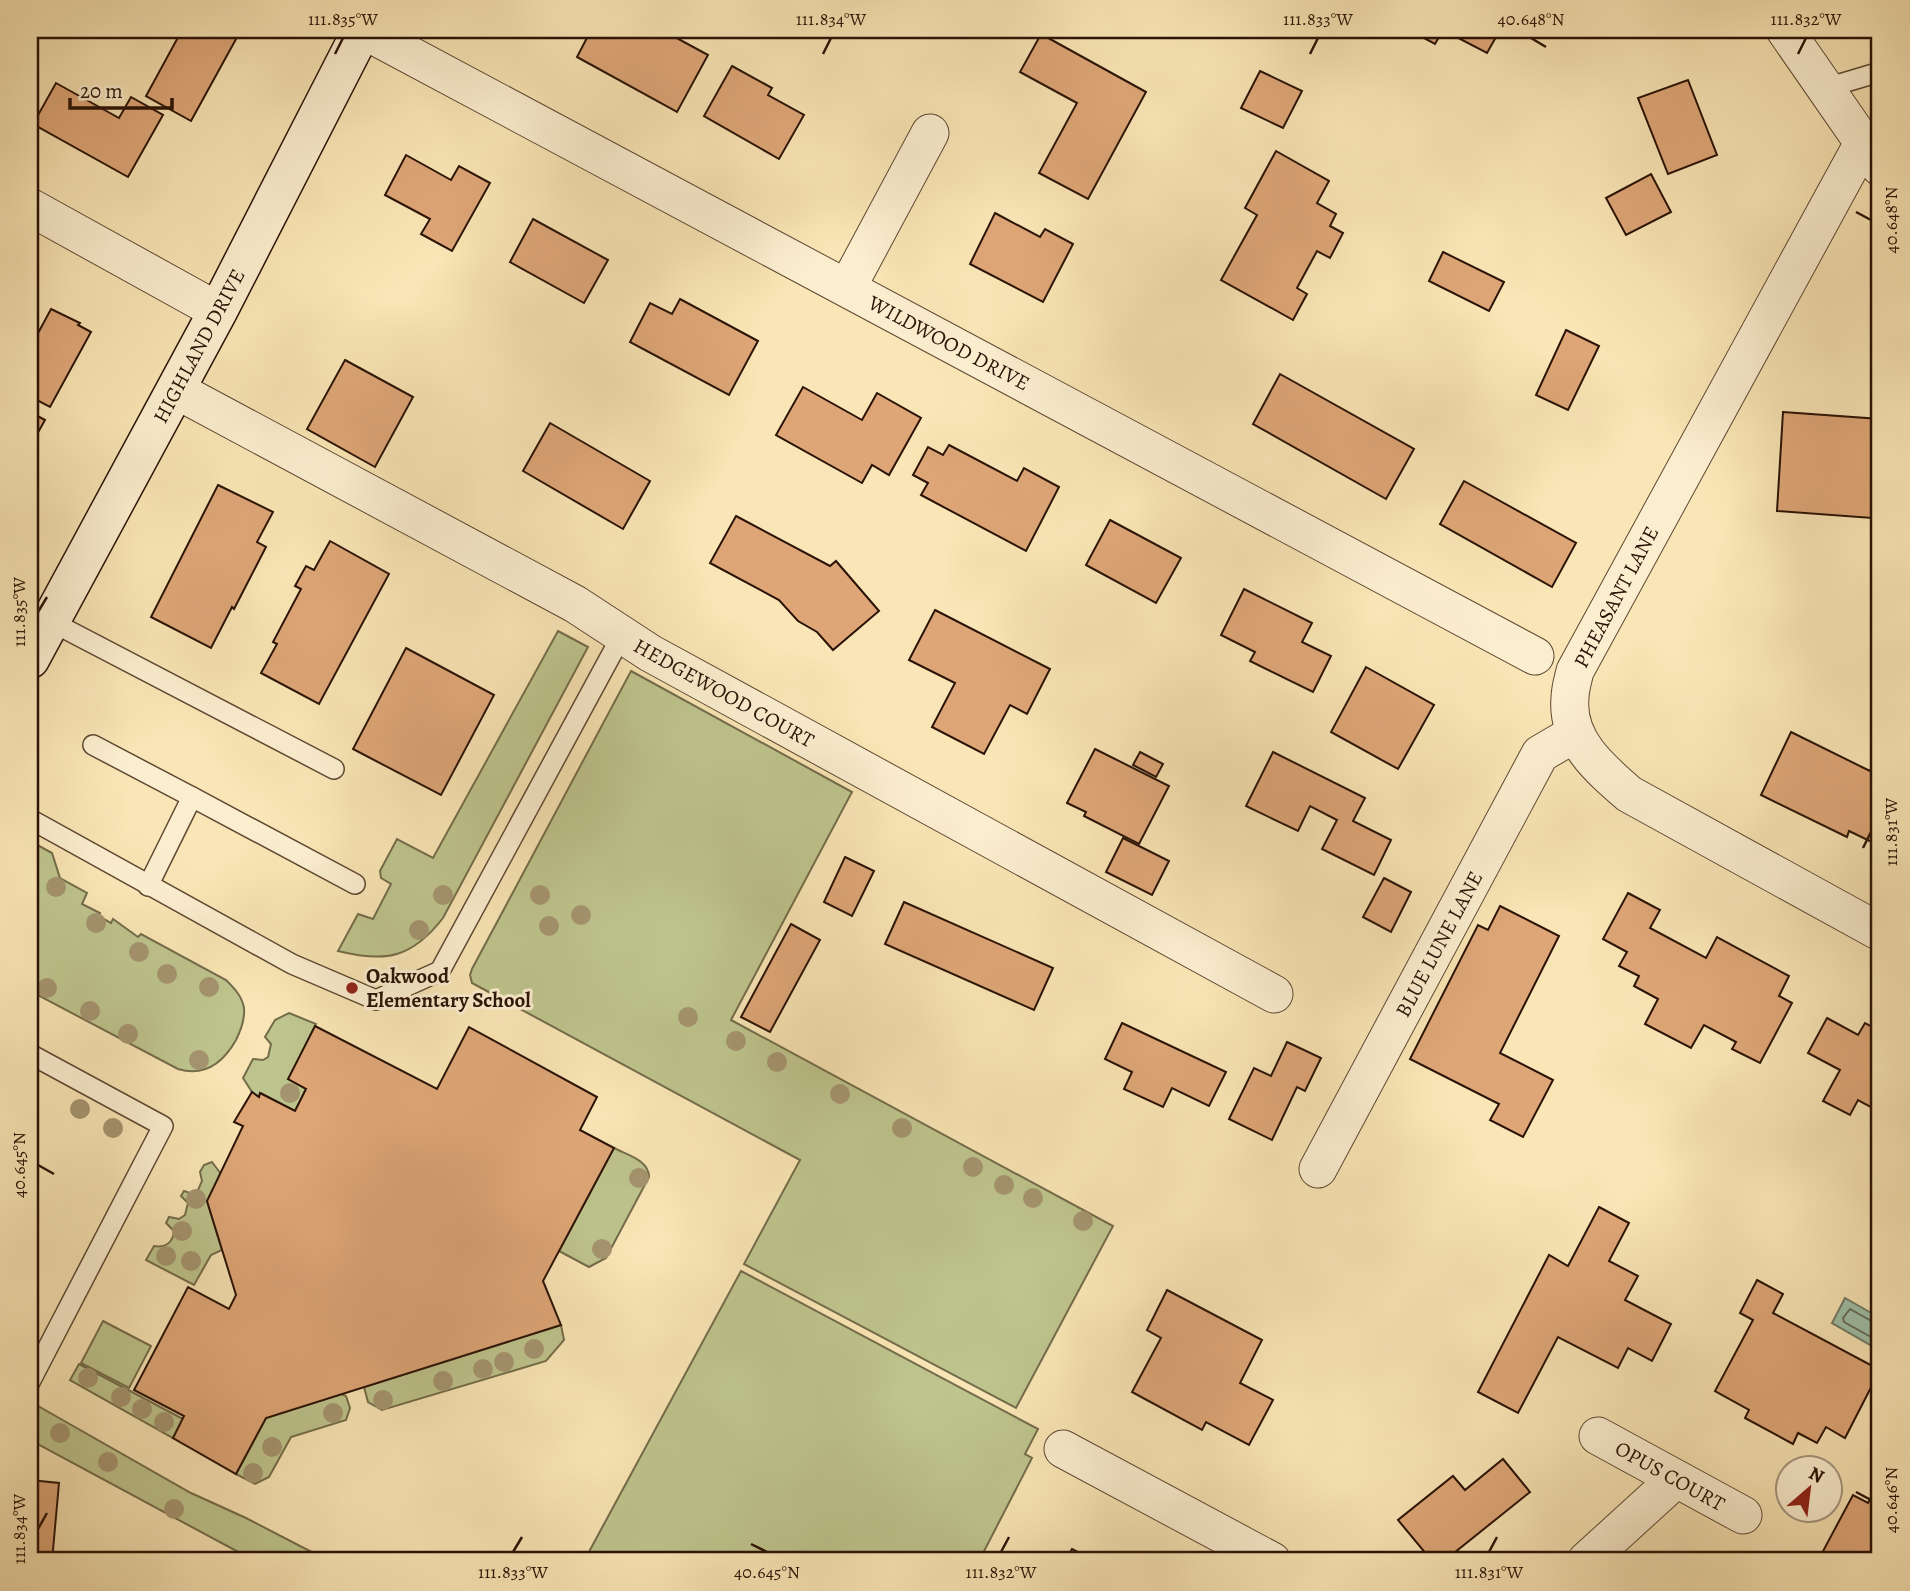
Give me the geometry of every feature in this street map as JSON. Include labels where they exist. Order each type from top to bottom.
[{"type":"main road","name":"HIGHLAND DRIVE","points":[[30,659],[218,311],[363,30]]},
{"type":"street","name":"WILDWOOD DRIVE","points":[[363,30],[1535,656]]},
{"type":"street","points":[[1785,30],[1871,155]]},
{"type":"street","points":[[847,288],[930,133]]},
{"type":"street","name":"PHEASANT LANE","points":[[1871,155],[1575,671],[1569,700],[1574,734],[1597,765],[1629,794],[1880,932]]},
{"type":"street","points":[[30,207],[218,311]]},
{"type":"street","name":"HEDGEWOOD COURT","points":[[176,390],[575,604],[650,653],[1274,994]]},
{"type":"street","name":"BLUE LUNE LANE","points":[[1318,1169],[1541,754],[1574,734]]},
{"type":"street","name":"OPUS COURT","points":[[1598,1436],[1743,1515]]},
{"type":"street","points":[[1063,1449],[1272,1561]]},
{"type":"street","points":[[1586,1561],[1676,1479]]},
{"type":"lane","points":[[1826,88],[1873,74],[1880,75]]},
{"type":"lane","points":[[50,621],[334,769]]},
{"type":"lane","points":[[30,819],[292,964],[376,1000],[440,971],[622,635]]},
{"type":"lane","points":[[93,745],[355,884]]},
{"type":"lane","points":[[148,886],[192,797]]},
{"type":"lane","points":[[30,1054],[163,1126],[30,1382]]},
{"type":"shaded area","points":[[558,631],[588,647],[443,918],[420,942],[397,954],[370,957],[338,951],[358,914],[373,919],[391,884],[381,878],[380,871],[397,839],[433,858]]},
{"type":"shaded area","points":[[631,671],[852,792],[731,1020],[1113,1226],[1016,1408],[744,1264],[800,1160],[472,983],[472,969]]},
{"type":"shaded area","points":[[30,841],[52,853],[60,878],[87,893],[82,904],[100,913],[99,916],[111,923],[113,919],[138,937],[141,934],[226,980],[235,989],[243,1004],[243,1020],[236,1040],[219,1061],[197,1071],[178,1069],[30,991]]},
{"type":"shaded area","points":[[289,1013],[316,1024],[289,1079],[306,1089],[295,1111],[261,1093],[259,1097],[252,1092],[243,1078],[253,1059],[263,1060],[268,1057],[271,1044],[265,1037],[275,1020]]},
{"type":"shaded area","points":[[614,1148],[641,1162],[649,1177],[606,1258],[589,1267],[559,1251]]},
{"type":"shaded area","points":[[212,1162],[221,1174],[207,1201],[222,1250],[211,1255],[194,1285],[146,1260],[154,1246],[170,1242],[174,1231],[166,1223],[169,1217],[179,1219],[185,1215],[188,1203],[181,1196],[184,1191],[190,1193],[198,1190],[202,1181],[200,1172],[204,1165]]},
{"type":"shaded area","points":[[741,1271],[1038,1429],[1025,1454],[1032,1458],[979,1561],[584,1561]]},
{"type":"shaded area","points":[[103,1321],[151,1346],[129,1388],[81,1363]]},
{"type":"shaded area","points":[[561,1325],[564,1340],[546,1361],[382,1410],[368,1402],[364,1387]]},
{"type":"shaded area","points":[[79,1364],[183,1419],[173,1438],[70,1380]]},
{"type":"shaded area","points":[[341,1394],[346,1396],[350,1408],[346,1420],[291,1437],[269,1477],[255,1484],[236,1474],[266,1418]]},
{"type":"shaded area","points":[[38,1406],[191,1493],[329,1561],[255,1561],[30,1440],[30,1408]]},
{"type":"water","points":[[1845,1298],[1880,1318],[1879,1350],[1832,1323]]},
{"type":"building","points":[[182,30],[241,30],[191,121],[146,96]]},
{"type":"building","points":[[591,30],[637,30],[650,37],[654,30],[662,30],[708,55],[677,112],[577,57]]},
{"type":"building","points":[[1409,30],[1443,30],[1435,44]]},
{"type":"building","points":[[1443,30],[1500,30],[1487,53]]},
{"type":"building","points":[[1041,34],[1146,92],[1088,199],[1039,173],[1077,103],[1020,72]]},
{"type":"building","points":[[30,61],[37,65],[30,79]]},
{"type":"building","points":[[732,66],[772,88],[768,95],[804,115],[779,159],[704,116]]},
{"type":"building","points":[[1260,71],[1302,91],[1283,128],[1241,108]]},
{"type":"building","points":[[1688,80],[1717,155],[1668,174],[1638,98]]},
{"type":"building","points":[[56,83],[119,118],[131,97],[163,115],[128,177],[33,124]]},
{"type":"building","points":[[1276,151],[1329,181],[1317,203],[1336,214],[1330,226],[1343,233],[1330,258],[1317,251],[1297,288],[1307,294],[1293,320],[1221,280],[1257,215],[1245,208]]},
{"type":"building","points":[[406,155],[451,180],[459,166],[490,183],[452,251],[421,234],[430,219],[385,195]]},
{"type":"building","points":[[1651,174],[1671,212],[1626,235],[1606,198]]},
{"type":"building","points":[[995,213],[1040,237],[1045,229],[1073,244],[1043,302],[970,264]]},
{"type":"building","points":[[533,219],[608,260],[584,303],[510,262]]},
{"type":"building","points":[[1443,252],[1504,282],[1489,311],[1429,281]]},
{"type":"building","points":[[680,299],[758,341],[729,395],[630,342],[650,303],[672,314]]},
{"type":"building","points":[[51,309],[80,323],[78,325],[91,332],[50,407],[35,399],[30,408],[30,348]]},
{"type":"building","points":[[1566,330],[1599,346],[1568,410],[1536,395]]},
{"type":"building","points":[[345,360],[413,397],[375,467],[307,429]]},
{"type":"building","points":[[1280,374],[1414,449],[1386,499],[1253,424]]},
{"type":"building","points":[[803,387],[862,420],[877,393],[921,418],[889,475],[872,465],[862,483],[776,435]]},
{"type":"building","points":[[30,412],[45,420],[30,447]]},
{"type":"building","points":[[1783,412],[1880,419],[1880,498],[1873,498],[1872,518],[1777,511]]},
{"type":"building","points":[[550,423],[650,481],[623,529],[523,471]]},
{"type":"building","points":[[949,445],[1017,481],[1024,468],[1059,487],[1026,551],[921,495],[928,483],[913,475],[928,447],[943,455]]},
{"type":"building","points":[[1464,481],[1576,543],[1552,587],[1440,524]]},
{"type":"building","points":[[218,485],[273,512],[257,542],[266,547],[211,648],[151,617]]},
{"type":"building","points":[[736,516],[830,566],[836,561],[879,611],[833,650],[817,632],[798,621],[779,600],[710,563]]},
{"type":"building","points":[[1110,520],[1181,558],[1156,603],[1086,565]]},
{"type":"building","points":[[330,541],[389,574],[319,704],[261,673],[277,644],[273,642],[301,589],[295,586],[306,566],[314,570]]},
{"type":"building","points":[[1244,589],[1312,623],[1302,642],[1331,656],[1313,692],[1250,661],[1255,652],[1221,635]]},
{"type":"building","points":[[935,610],[1050,669],[1027,714],[1010,705],[984,754],[932,727],[955,683],[909,660]]},
{"type":"building","points":[[406,648],[494,695],[441,795],[353,749]]},
{"type":"building","points":[[1366,667],[1434,705],[1398,769],[1331,732]]},
{"type":"building","points":[[1791,732],[1870,771],[1880,746],[1880,846],[1849,831],[1847,837],[1761,795]]},
{"type":"building","points":[[1095,749],[1169,786],[1139,844],[1084,816],[1086,812],[1067,803]]},
{"type":"building","points":[[1140,752],[1163,764],[1156,777],[1133,765]]},
{"type":"building","points":[[1273,752],[1365,798],[1353,821],[1391,840],[1374,875],[1322,849],[1337,820],[1310,806],[1298,831],[1246,806]]},
{"type":"building","points":[[1123,838],[1169,861],[1152,895],[1106,872]]},
{"type":"building","points":[[845,857],[874,871],[852,916],[824,902]]},
{"type":"building","points":[[1384,878],[1411,892],[1391,932],[1363,917]]},
{"type":"building","points":[[1628,893],[1660,910],[1650,928],[1706,958],[1717,937],[1789,976],[1779,996],[1792,1003],[1760,1063],[1732,1049],[1736,1042],[1704,1025],[1691,1048],[1645,1024],[1658,999],[1634,986],[1639,976],[1619,966],[1627,952],[1603,939]]},
{"type":"building","points":[[904,902],[1053,968],[1034,1010],[885,944]]},
{"type":"building","points":[[1500,906],[1559,936],[1500,1053],[1553,1080],[1523,1137],[1490,1120],[1499,1104],[1410,1059],[1478,925],[1488,930]]},
{"type":"building","points":[[791,924],[820,940],[770,1032],[741,1017]]},
{"type":"building","points":[[1827,1018],[1858,1035],[1865,1023],[1880,1031],[1880,1112],[1858,1100],[1850,1115],[1823,1101],[1840,1070],[1808,1053]]},
{"type":"building","points":[[1122,1023],[1226,1072],[1209,1106],[1172,1088],[1163,1107],[1124,1089],[1132,1072],[1105,1059]]},
{"type":"building","points":[[315,1026],[437,1089],[469,1027],[597,1097],[580,1130],[614,1148],[543,1281],[561,1325],[266,1418],[236,1474],[173,1438],[184,1416],[134,1390],[188,1287],[229,1309],[236,1295],[207,1201],[243,1126],[234,1122],[252,1092],[259,1097],[260,1093],[295,1111],[306,1089],[288,1079]]},
{"type":"building","points":[[1287,1042],[1321,1058],[1305,1091],[1297,1087],[1272,1140],[1229,1119],[1254,1068],[1271,1076]]},
{"type":"building","points":[[1599,1207],[1629,1223],[1609,1261],[1638,1276],[1625,1300],[1671,1324],[1652,1361],[1628,1348],[1618,1368],[1558,1337],[1518,1413],[1478,1392],[1549,1255],[1568,1266]]},
{"type":"building","points":[[1757,1280],[1783,1294],[1773,1313],[1880,1370],[1845,1438],[1826,1427],[1817,1443],[1798,1433],[1793,1444],[1745,1418],[1749,1410],[1715,1391],[1753,1320],[1740,1313]]},
{"type":"building","points":[[1167,1290],[1262,1340],[1240,1383],[1273,1400],[1249,1445],[1206,1422],[1202,1430],[1132,1392],[1161,1338],[1147,1330]]},
{"type":"building","points":[[1503,1459],[1530,1492],[1444,1561],[1432,1561],[1398,1520],[1453,1476],[1465,1490]]},
{"type":"building","points":[[30,1480],[59,1483],[52,1561],[30,1561]]},
{"type":"building","points":[[1880,1480],[1880,1561],[1836,1561],[1822,1553],[1838,1524],[1843,1524],[1843,1514],[1853,1495],[1868,1503]]},
{"type":"building","points":[[1072,1549],[1095,1561],[1065,1561]]},
{"type":"place","name":"Oakwood Elementary School","points":[[352,988]]}]
